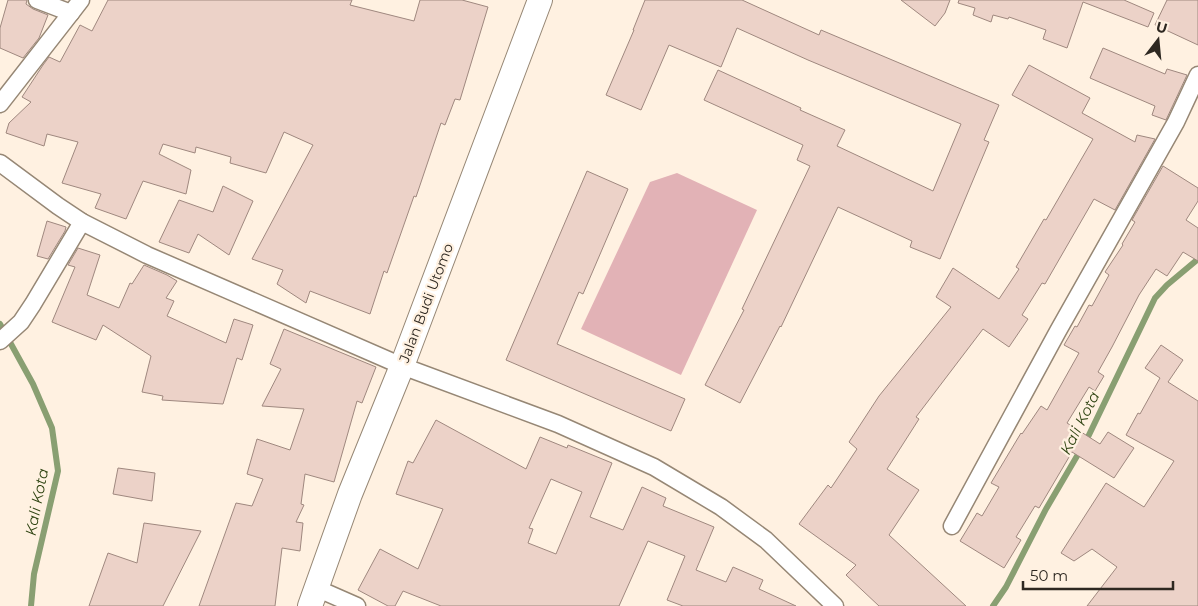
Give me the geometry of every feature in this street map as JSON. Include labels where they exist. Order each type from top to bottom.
[{"type":"street","points":[[0,104],[76,6],[37,0]]},
{"type":"street","name":"Jalan Budi Utomo","points":[[313,597],[350,494],[402,366],[533,2]]},
{"type":"street","points":[[952,526],[1058,331],[1176,122],[1198,75]]},
{"type":"street","points":[[0,163],[82,222],[147,255],[402,366],[558,424],[654,467],[721,506],[766,540],[835,606]]},
{"type":"street","points":[[0,341],[21,322],[82,222]]},
{"type":"street","points":[[313,597],[357,606]]},
{"type":"shaded area","points":[[677,173],[757,210],[681,375],[581,329],[650,182]]},
{"type":"building","points":[[8,0],[27,0],[26,4],[33,9],[48,15],[39,38],[23,58],[0,48],[0,28]]},
{"type":"building","points":[[108,0],[352,0],[350,5],[414,21],[420,0],[462,0],[488,7],[460,100],[455,99],[445,125],[441,123],[416,197],[414,196],[387,273],[384,271],[370,314],[310,291],[306,303],[277,284],[283,270],[252,259],[313,145],[284,132],[266,173],[230,163],[231,157],[196,147],[195,153],[163,144],[159,154],[191,170],[186,194],[143,181],[126,219],[95,208],[101,194],[62,183],[78,142],[47,134],[44,146],[6,133],[9,123],[31,102],[22,97],[49,57],[60,62],[80,25],[92,31]]},
{"type":"building","points":[[645,0],[742,0],[819,35],[821,30],[999,105],[984,140],[989,142],[940,259],[910,247],[912,241],[838,207],[781,327],[740,403],[705,385],[744,310],[742,309],[810,166],[797,160],[803,145],[704,100],[718,70],[845,130],[837,146],[933,191],[961,124],[737,28],[721,67],[669,45],[641,110],[606,95]]},
{"type":"building","points":[[901,0],[950,0],[945,13],[935,26]]},
{"type":"building","points":[[959,0],[1124,0],[1154,13],[1148,27],[1083,2],[1067,48],[1043,39],[1046,30],[1009,17],[1008,19],[993,15],[991,22],[973,15],[975,8],[958,3]]},
{"type":"building","points":[[1167,0],[1198,0],[1198,45],[1155,25]]},
{"type":"building","points":[[1103,48],[1165,74],[1167,69],[1187,75],[1166,120],[1152,115],[1155,106],[1090,78]]},
{"type":"building","points":[[1029,65],[1090,98],[1082,113],[1135,142],[1137,135],[1155,139],[1115,210],[1094,199],[1045,284],[1042,283],[1022,315],[1028,319],[1009,347],[983,329],[916,417],[919,419],[887,469],[919,490],[889,535],[966,606],[879,606],[846,575],[856,565],[799,524],[828,485],[831,488],[857,449],[849,442],[879,396],[951,307],[936,297],[953,268],[999,299],[1019,269],[1016,267],[1093,139],[1012,95]]},
{"type":"building","points":[[1163,166],[1198,188],[1198,201],[1186,220],[1198,228],[1198,261],[1183,252],[1167,276],[1156,269],[1139,295],[1098,372],[1104,376],[1095,391],[1089,387],[1067,423],[1100,444],[1108,432],[1134,448],[1114,478],[1072,452],[1039,508],[1035,506],[1016,537],[1021,540],[1004,568],[960,541],[977,513],[982,516],[999,487],[991,483],[1021,433],[1041,406],[1047,410],[1079,353],[1064,345],[1089,305],[1092,306],[1109,275],[1105,272],[1123,245],[1135,222],[1132,220]]},
{"type":"building","points":[[587,171],[628,189],[583,294],[579,292],[557,344],[685,399],[671,431],[506,360]]},
{"type":"building","points":[[223,186],[253,201],[229,255],[198,234],[189,253],[159,242],[179,200],[213,212]]},
{"type":"building","points":[[47,221],[66,227],[48,259],[37,256]]},
{"type":"building","points":[[78,248],[100,255],[87,295],[119,308],[130,283],[132,284],[144,265],[177,281],[166,298],[174,301],[167,316],[226,343],[234,319],[253,325],[242,360],[237,358],[223,404],[162,400],[163,396],[142,392],[151,356],[103,325],[96,340],[52,322],[75,267],[68,265]]},
{"type":"building","points":[[284,329],[376,367],[362,403],[357,401],[334,482],[305,474],[301,504],[304,505],[296,522],[303,523],[300,551],[282,548],[275,606],[199,606],[236,503],[252,506],[263,479],[247,474],[257,439],[290,450],[304,409],[262,406],[281,369],[270,364]]},
{"type":"building","points":[[1161,345],[1183,360],[1168,382],[1198,401],[1198,606],[1087,606],[1117,567],[1092,549],[1074,561],[1061,553],[1106,483],[1144,507],[1174,461],[1126,435],[1160,378],[1145,368]]},
{"type":"building","points":[[436,420],[526,469],[540,437],[567,448],[568,445],[612,463],[590,517],[623,530],[642,487],[666,498],[663,506],[714,527],[696,570],[726,582],[733,567],[763,580],[759,589],[796,606],[683,606],[667,600],[685,556],[648,541],[619,606],[441,606],[403,591],[395,606],[388,606],[358,590],[380,549],[418,569],[443,509],[396,494],[408,461],[413,463]],"holes":[[[551,479],[582,492],[556,554],[528,543],[533,529],[529,528]]]},
{"type":"building","points":[[118,468],[155,473],[152,501],[113,494]]},
{"type":"building","points":[[144,523],[201,531],[163,606],[89,606],[108,553],[137,563]]},
{"type":"waterway","name":"Kali Kota","points":[[993,606],[1006,587],[1046,509],[1087,439],[1155,298],[1167,285],[1198,259]]},
{"type":"waterway","name":"Kali Kota","points":[[0,324],[33,384],[52,428],[58,471],[34,574],[31,606]]}]
